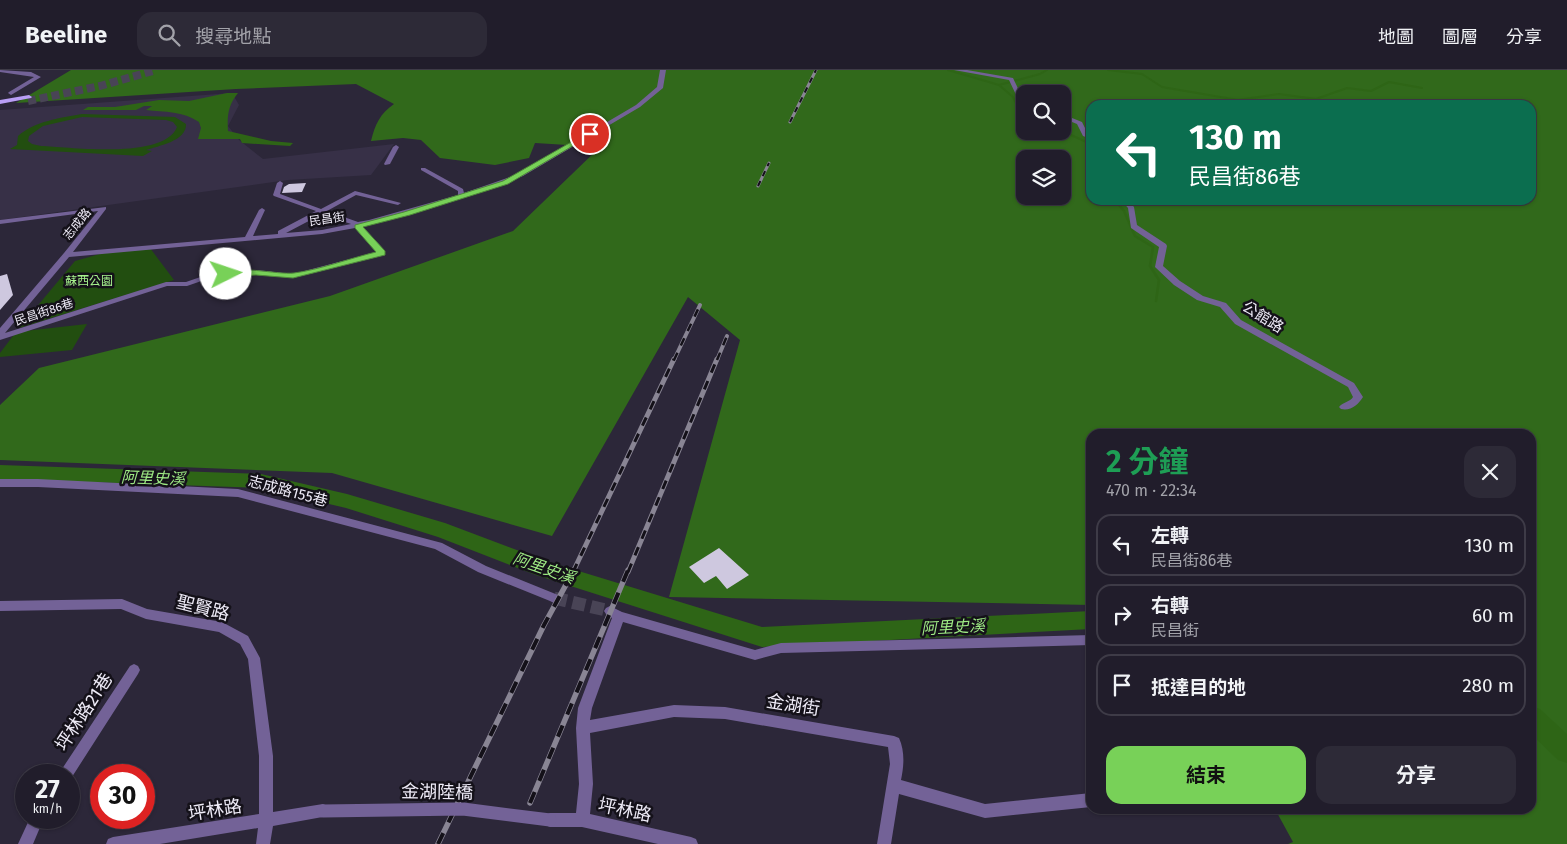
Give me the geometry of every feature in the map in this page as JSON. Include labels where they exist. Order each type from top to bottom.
[{"type":"main road","points":[[0,103],[29,99]]},
{"type":"street","points":[[0,70],[31,74],[38,77],[11,94]]},
{"type":"street","name":"民昌街","points":[[67,255],[275,236],[358,226],[407,214],[505,182],[520,175],[638,106],[660,88],[662,70]]},
{"type":"street","points":[[957,70],[1011,79],[1016,90]]},
{"type":"street","points":[[1071,120],[1080,124],[1086,135]]},
{"type":"street","points":[[386,164],[396,148]]},
{"type":"street","points":[[422,170],[461,190],[461,196]]},
{"type":"street","points":[[280,183],[276,195],[355,223],[358,226]]},
{"type":"street","points":[[275,236],[355,193],[398,203]]},
{"type":"street","name":"公館路","points":[[1129,205],[1134,226],[1163,246],[1159,267],[1177,283],[1200,298],[1223,306],[1238,322],[1351,385],[1358,397],[1354,402],[1344,407]]},
{"type":"street","name":"志成路","points":[[0,222],[104,208],[67,255],[0,333]]},
{"type":"street","points":[[248,238],[262,210]]},
{"type":"street","name":"民昌街86巷","points":[[0,338],[166,284],[187,284],[212,275],[256,272],[293,276],[382,253],[358,226]]},
{"type":"street","name":"志成路155巷","points":[[0,483],[238,492],[438,546],[482,569],[554,598]]},
{"type":"street","name":"聖賢路","points":[[0,606],[122,604],[146,614],[222,628],[244,640],[254,658],[266,756],[266,821],[263,844]]},
{"type":"street","points":[[582,820],[586,784],[583,728],[584,708],[614,613],[755,656],[781,648],[1086,640]]},
{"type":"street","name":"坪林路21巷","points":[[72,764],[134,670]]},
{"type":"street","name":"金湖街","points":[[583,728],[674,711],[725,712],[894,742],[897,764],[884,844]]},
{"type":"street","points":[[893,785],[985,811],[1086,801]]},
{"type":"street","name":"金湖陸橋","points":[[323,811],[463,809],[550,820]]},
{"type":"street","name":"坪林路","points":[[113,844],[323,811]]},
{"type":"street","name":"坪林路","points":[[550,820],[582,820],[691,844]]},
{"type":"street","points":[[25,844],[32,829]]},
{"type":"shaded area","points":[[71,70],[1567,70],[1567,844],[1288,844],[1293,842],[1278,814],[1536,814],[1536,429],[1086,429],[1086,605],[669,597],[740,340],[688,297],[552,536],[332,473],[0,460],[0,405],[39,368],[330,296],[513,231],[600,147],[535,143],[529,158],[495,165],[440,158],[421,140],[403,138],[371,141],[379,120],[394,104],[356,84],[236,89],[16,103]]},
{"type":"shaded area","points":[[227,93],[238,93],[229,111],[228,131],[271,141],[293,143],[290,146],[242,143],[240,139],[198,139],[201,128],[199,122],[180,114],[146,110],[152,106],[144,106],[136,110],[83,110],[88,107],[115,107],[159,100],[189,101]]},
{"type":"shaded area","points":[[232,93],[239,105],[228,126],[239,140],[263,159],[394,144],[371,175],[288,180],[0,220],[0,110]]},
{"type":"green space","points":[[82,114],[175,117],[186,124],[182,135],[177,139],[146,150],[152,151],[143,156],[10,149],[17,145],[18,136],[32,127],[48,121]],"holes":[[[82,117],[166,120],[173,122],[177,127],[169,137],[154,144],[136,148],[93,149],[41,146],[28,141],[29,136],[43,126]]]},
{"type":"green space","name":"蘇西公園","points":[[150,248],[174,280],[19,328],[75,261],[107,252]]},
{"type":"green space","points":[[87,324],[72,350],[0,357],[0,353],[16,332]]},
{"type":"building","points":[[306,183],[302,192],[282,193],[284,187],[289,184]]},
{"type":"building","points":[[7,274],[13,295],[0,310],[0,276]]},
{"type":"building","points":[[719,548],[749,575],[727,589],[716,576],[704,583],[689,567]]},
{"type":"waterway","points":[[948,70],[999,85]]},
{"type":"waterway","points":[[999,85],[1040,74],[1047,70]]},
{"type":"waterway","points":[[1108,70],[1142,74],[1162,87],[1238,100],[1279,94],[1316,99],[1347,88],[1371,91],[1389,82],[1422,88]]},
{"type":"waterway","points":[[999,85],[1013,97],[1016,103]]},
{"type":"waterway","points":[[1071,135],[1086,142]]},
{"type":"waterway","points":[[1119,205],[1124,211],[1135,236],[1153,247],[1150,266],[1159,280],[1156,301]]},
{"type":"waterway","name":"阿里史溪","points":[[0,472],[261,481],[347,501],[445,531],[544,569],[762,637],[1086,620]]},
{"type":"waterway","name":"阿里史溪","points":[[1536,722],[1567,751]]},
{"type":"tunnel","points":[[28,101],[100,86],[156,70]]},
{"type":"tunnel","points":[[554,598],[610,611]]},
{"type":"railway","points":[[790,122],[816,70]]},
{"type":"railway","points":[[758,186],[769,163]]},
{"type":"railway","points":[[674,360],[700,305]]},
{"type":"railway","points":[[717,360],[727,336]]},
{"type":"railway","points":[[574,571],[674,359]]},
{"type":"railway","points":[[628,572],[717,359]]},
{"type":"railway","points":[[530,803],[628,570]]},
{"type":"railway","points":[[438,844],[544,625],[574,571]]},
{"type":"route","points":[[226,274],[256,272],[293,276],[382,253],[358,226],[407,214],[505,182],[590,134]]}]
